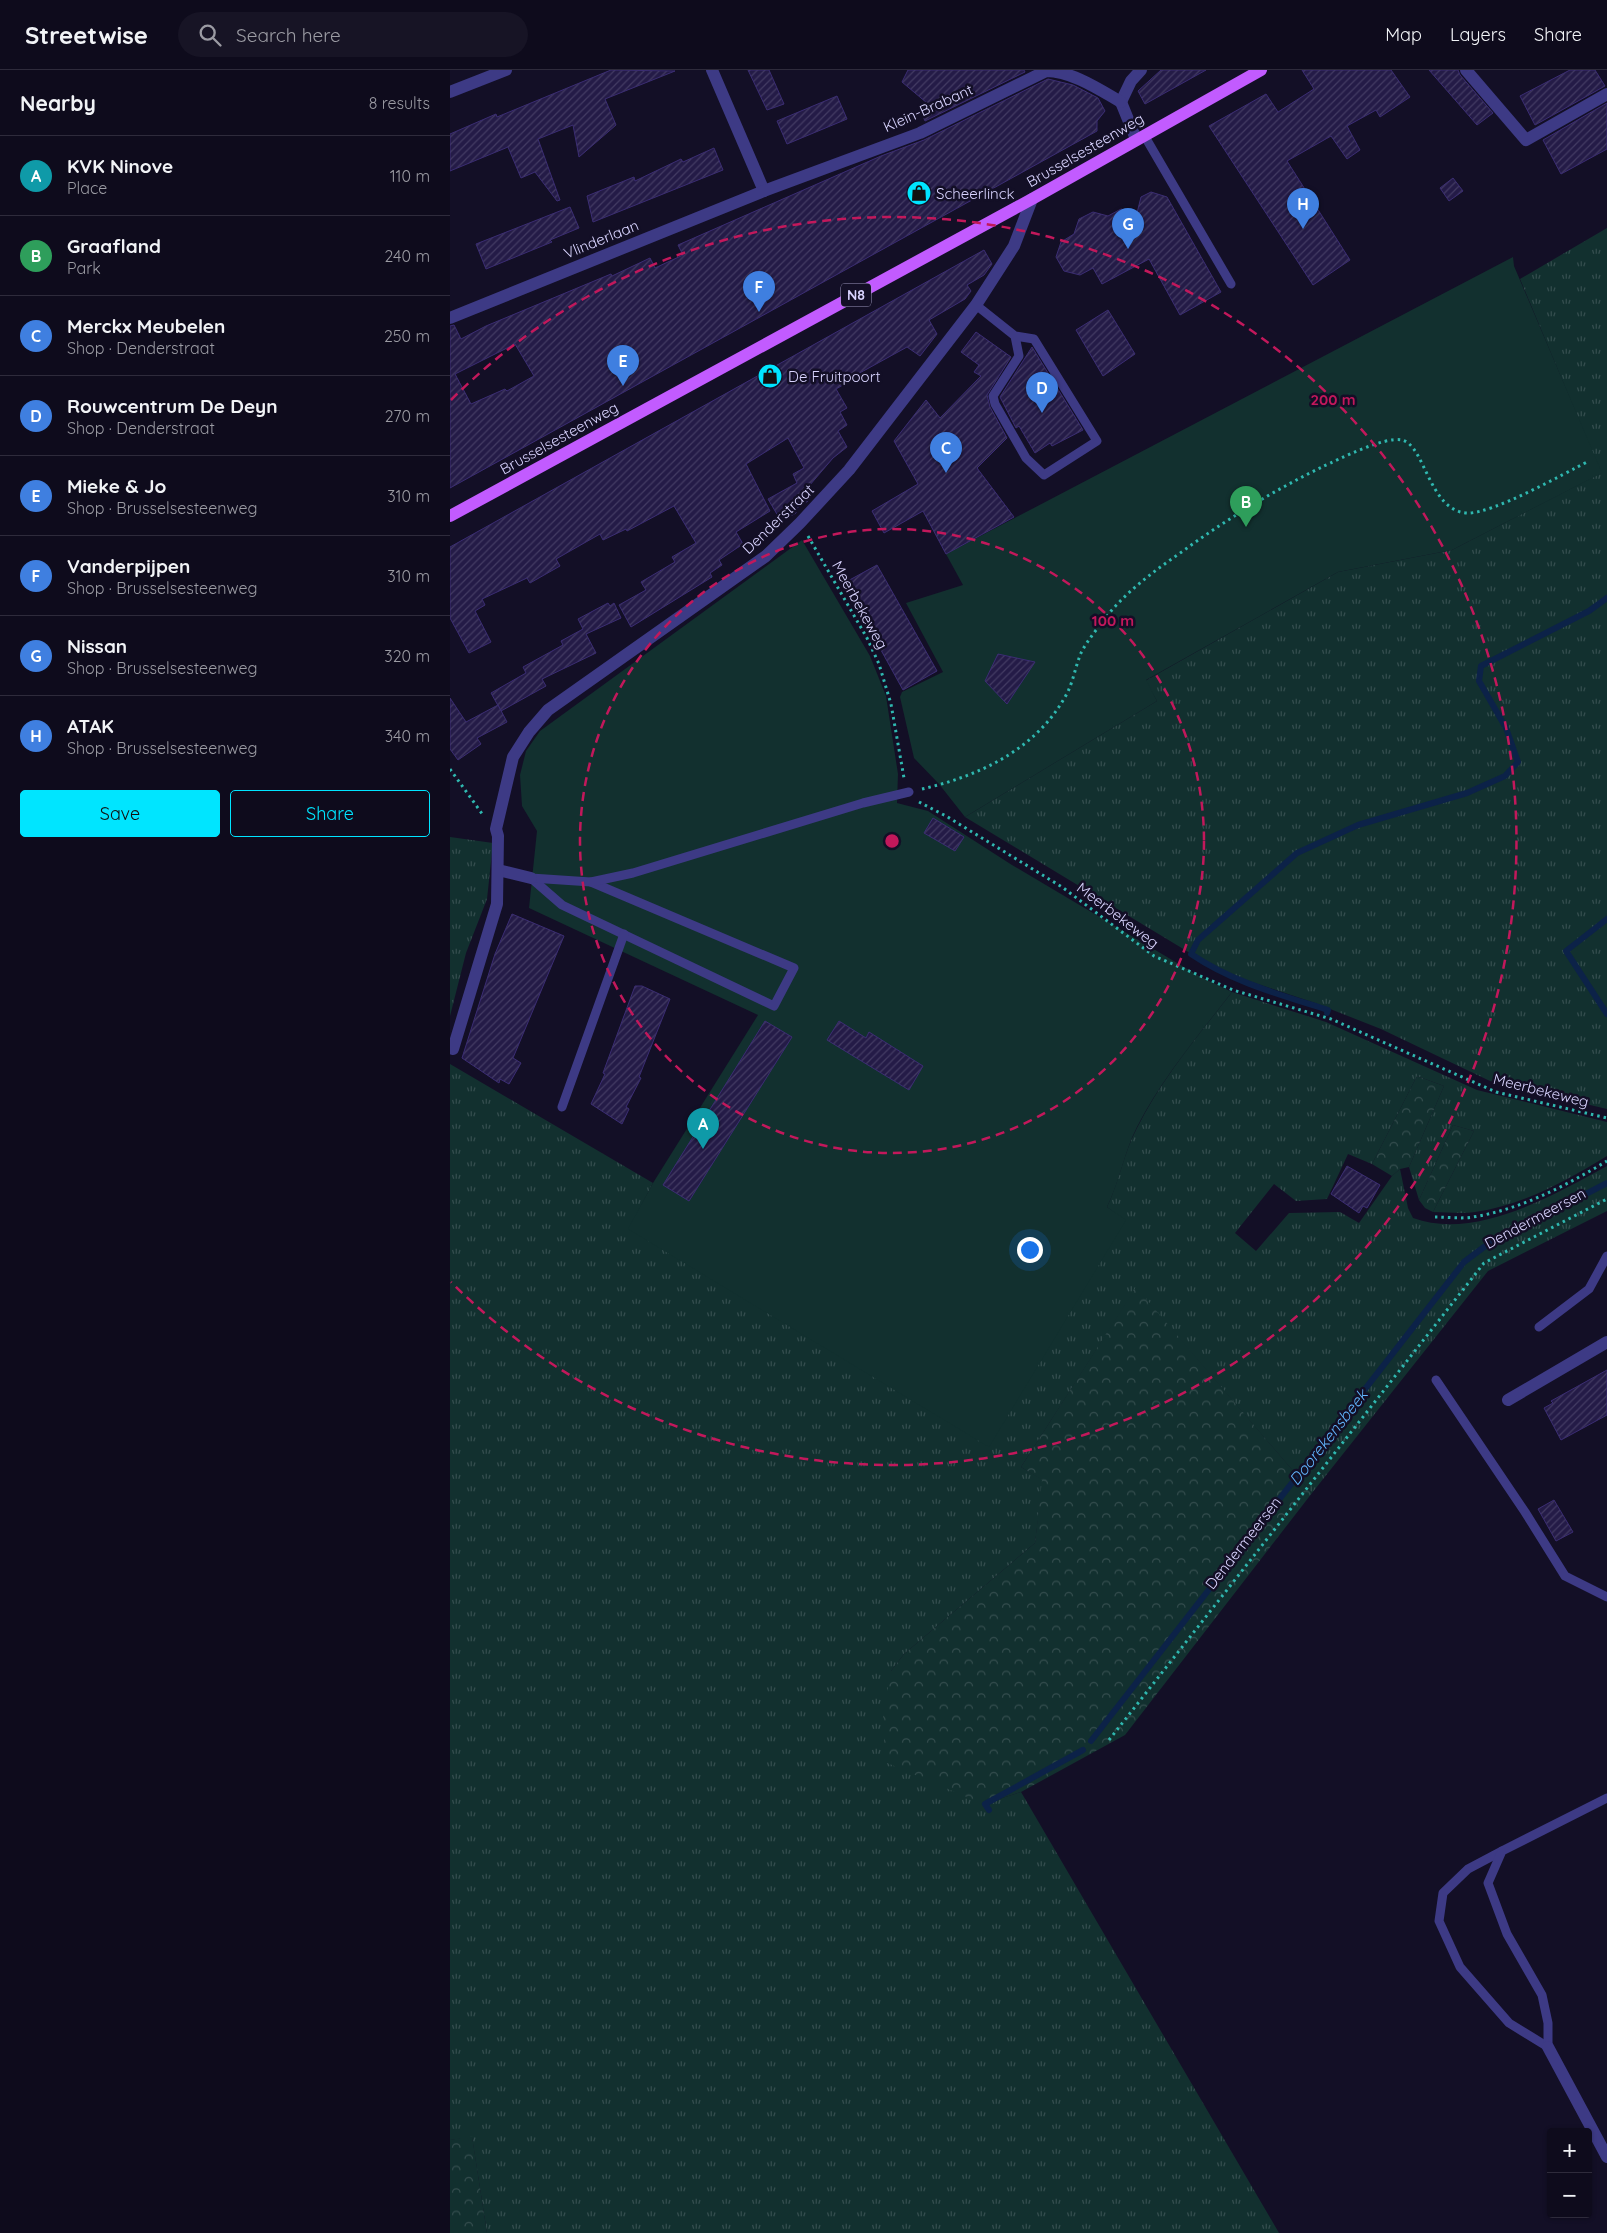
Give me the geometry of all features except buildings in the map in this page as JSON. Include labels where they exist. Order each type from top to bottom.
[{"type":"main road","name":"Brusselsesteenweg","points":[[450,516],[1032,199],[1261,70]]},
{"type":"street","points":[[450,92],[506,70]]},
{"type":"street","points":[[712,70],[764,191]]},
{"type":"street","points":[[1140,137],[1122,102],[1131,81],[1141,70]]},
{"type":"street","points":[[1466,70],[1526,140],[1607,94]]},
{"type":"street","name":"Klein-Brabant","points":[[764,191],[920,133],[1046,71],[1056,71],[1096,87],[1122,102]]},
{"type":"street","name":"Vlinderlaan","points":[[450,318],[764,191]]},
{"type":"street","name":"Denderstraat","points":[[453,1049],[497,904],[496,829],[513,757],[529,732],[548,710],[766,556],[800,523],[849,470],[976,304],[1014,246],[1032,199]]},
{"type":"street","points":[[498,870],[531,878]]},
{"type":"street","points":[[1508,1400],[1607,1342]]},
{"type":"street","points":[[1548,2047],[1607,2157]]},
{"type":"lane","points":[[1140,137],[1232,284]]},
{"type":"lane","points":[[976,304],[1015,336],[1034,339],[1097,441],[1044,475],[1026,458],[995,404],[993,396],[1020,356],[1015,336]]},
{"type":"lane","points":[[531,878],[591,882],[632,873],[863,803],[909,792]]},
{"type":"lane","points":[[531,878],[562,906],[774,1006],[794,968],[591,882]]},
{"type":"lane","points":[[562,1107],[624,934]]},
{"type":"lane","points":[[1539,1327],[1589,1289],[1607,1256]]},
{"type":"lane","points":[[1436,1380],[1525,1512],[1564,1576],[1607,1596]]},
{"type":"lane","points":[[1548,2047],[1510,2023],[1460,1967],[1439,1921],[1443,1892],[1468,1869],[1607,1798]]},
{"type":"lane","points":[[1502,1851],[1488,1883],[1507,1934],[1542,1995],[1548,2023],[1548,2047]]},
{"type":"path","points":[[909,792],[952,782],[975,773],[1001,760],[1032,738],[1054,715],[1067,695],[1082,653],[1090,640],[1112,611],[1146,577],[1225,520],[1323,467],[1388,440],[1403,440],[1412,446],[1434,490],[1451,508],[1466,513],[1489,509],[1588,461]]},
{"type":"path","name":"Meerbekeweg","points":[[800,523],[867,638],[880,664],[891,704],[903,773],[909,792],[918,802],[946,816],[1062,887],[1154,956],[1233,990],[1331,1020],[1496,1092],[1607,1118]]},
{"type":"path","points":[[450,769],[479,810],[496,829]]},
{"type":"path","points":[[1434,1217],[1471,1217],[1514,1208],[1582,1176],[1607,1161]]},
{"type":"path","name":"Dendermeersen","points":[[1109,1740],[1484,1264],[1607,1198]]},
{"type":"green space","points":[[1607,228],[1607,1109],[1490,1081],[1381,1029],[1315,1003],[1237,977],[1190,953],[965,817],[1157,701],[1145,681],[1338,572],[1452,550],[1601,473],[1520,279]]},
{"type":"green space","points":[[1513,257],[1514,266],[1602,473],[1452,550],[1338,572],[1146,680],[1157,701],[965,817],[939,784],[914,758],[900,697],[902,692],[943,672],[906,603],[963,585],[946,554]]},
{"type":"green space","points":[[802,540],[870,656],[886,696],[898,774],[897,803],[928,811],[1012,865],[1199,976],[1232,992],[1169,1074],[1137,1127],[1107,1207],[1126,1220],[989,1447],[628,1229],[653,1183],[758,1015],[529,908],[537,831],[522,806],[520,775],[526,751],[540,731]]},
{"type":"green space","points":[[450,837],[493,843],[487,899],[466,953],[450,1016]]},
{"type":"green space","points":[[1232,992],[1326,1022],[1477,1090],[1607,1122],[1607,1156],[1560,1183],[1527,1198],[1493,1209],[1470,1213],[1433,1212],[1474,1131],[1453,1125],[1419,1200],[1409,1167],[1444,1086],[1417,1076],[1372,1164],[1348,1154],[1327,1199],[1296,1201],[1274,1184],[1235,1233],[1256,1251],[1289,1213],[1340,1212],[1359,1223],[1392,1176],[1400,1169],[1408,1208],[1413,1218],[1437,1224],[1462,1224],[1513,1212],[1563,1190],[1607,1166],[1607,1211],[1488,1271],[1312,1493],[1136,1288],[1021,1467],[1043,1480],[1035,1543],[904,1654],[891,1671],[983,1804],[1021,1792],[1279,2233],[487,2233],[472,2137],[450,2140],[450,1064],[653,1183],[629,1229],[1125,1221],[1107,1207],[1132,1137],[1169,1075]]},
{"type":"green space","points":[[1417,1076],[1444,1086],[1409,1167],[1400,1169],[1392,1176],[1372,1164]]},
{"type":"green space","points":[[1453,1125],[1474,1131],[1433,1212],[1425,1208],[1419,1200]]},
{"type":"green space","points":[[1136,1287],[1312,1493],[1125,1735],[1021,1792],[983,1804],[885,1762],[883,1716],[891,1671],[904,1654],[1035,1543],[1042,1480],[1021,1467]]},
{"type":"green space","points":[[472,2136],[487,2233],[450,2233],[450,2140]]},
{"type":"waterway","points":[[1327,1013],[1328,1010],[1240,980],[1191,954],[1198,940],[1297,853],[1358,825],[1467,793],[1505,776],[1518,762],[1506,728],[1479,681],[1481,666],[1589,611],[1607,598]]},
{"type":"waterway","points":[[1607,919],[1566,951],[1607,1014]]},
{"type":"waterway","name":"Doorekensbeek","points":[[1091,1741],[1464,1262],[1484,1247],[1607,1183]]},
{"type":"waterway","name":"Doorekensbeek","points":[[989,1810],[985,1804],[1083,1750]]},
{"type":"place","name":"Scheerlinck","points":[[919,193]]},
{"type":"place","name":"ATAK","points":[[1303,229]]},
{"type":"place","name":"Nissan","points":[[1128,249]]},
{"type":"place","name":"Vanderpijpen","points":[[759,312]]},
{"type":"place","name":"De Fruitpoort","points":[[770,376]]},
{"type":"place","name":"Mieke & Jo","points":[[623,386]]},
{"type":"place","name":"Rouwcentrum De Deyn","points":[[1042,413]]},
{"type":"place","name":"Merckx Meubelen","points":[[946,473]]},
{"type":"place","name":"Graafland","points":[[1246,527]]},
{"type":"place","name":"KVK Ninove","points":[[703,1149]]}]
